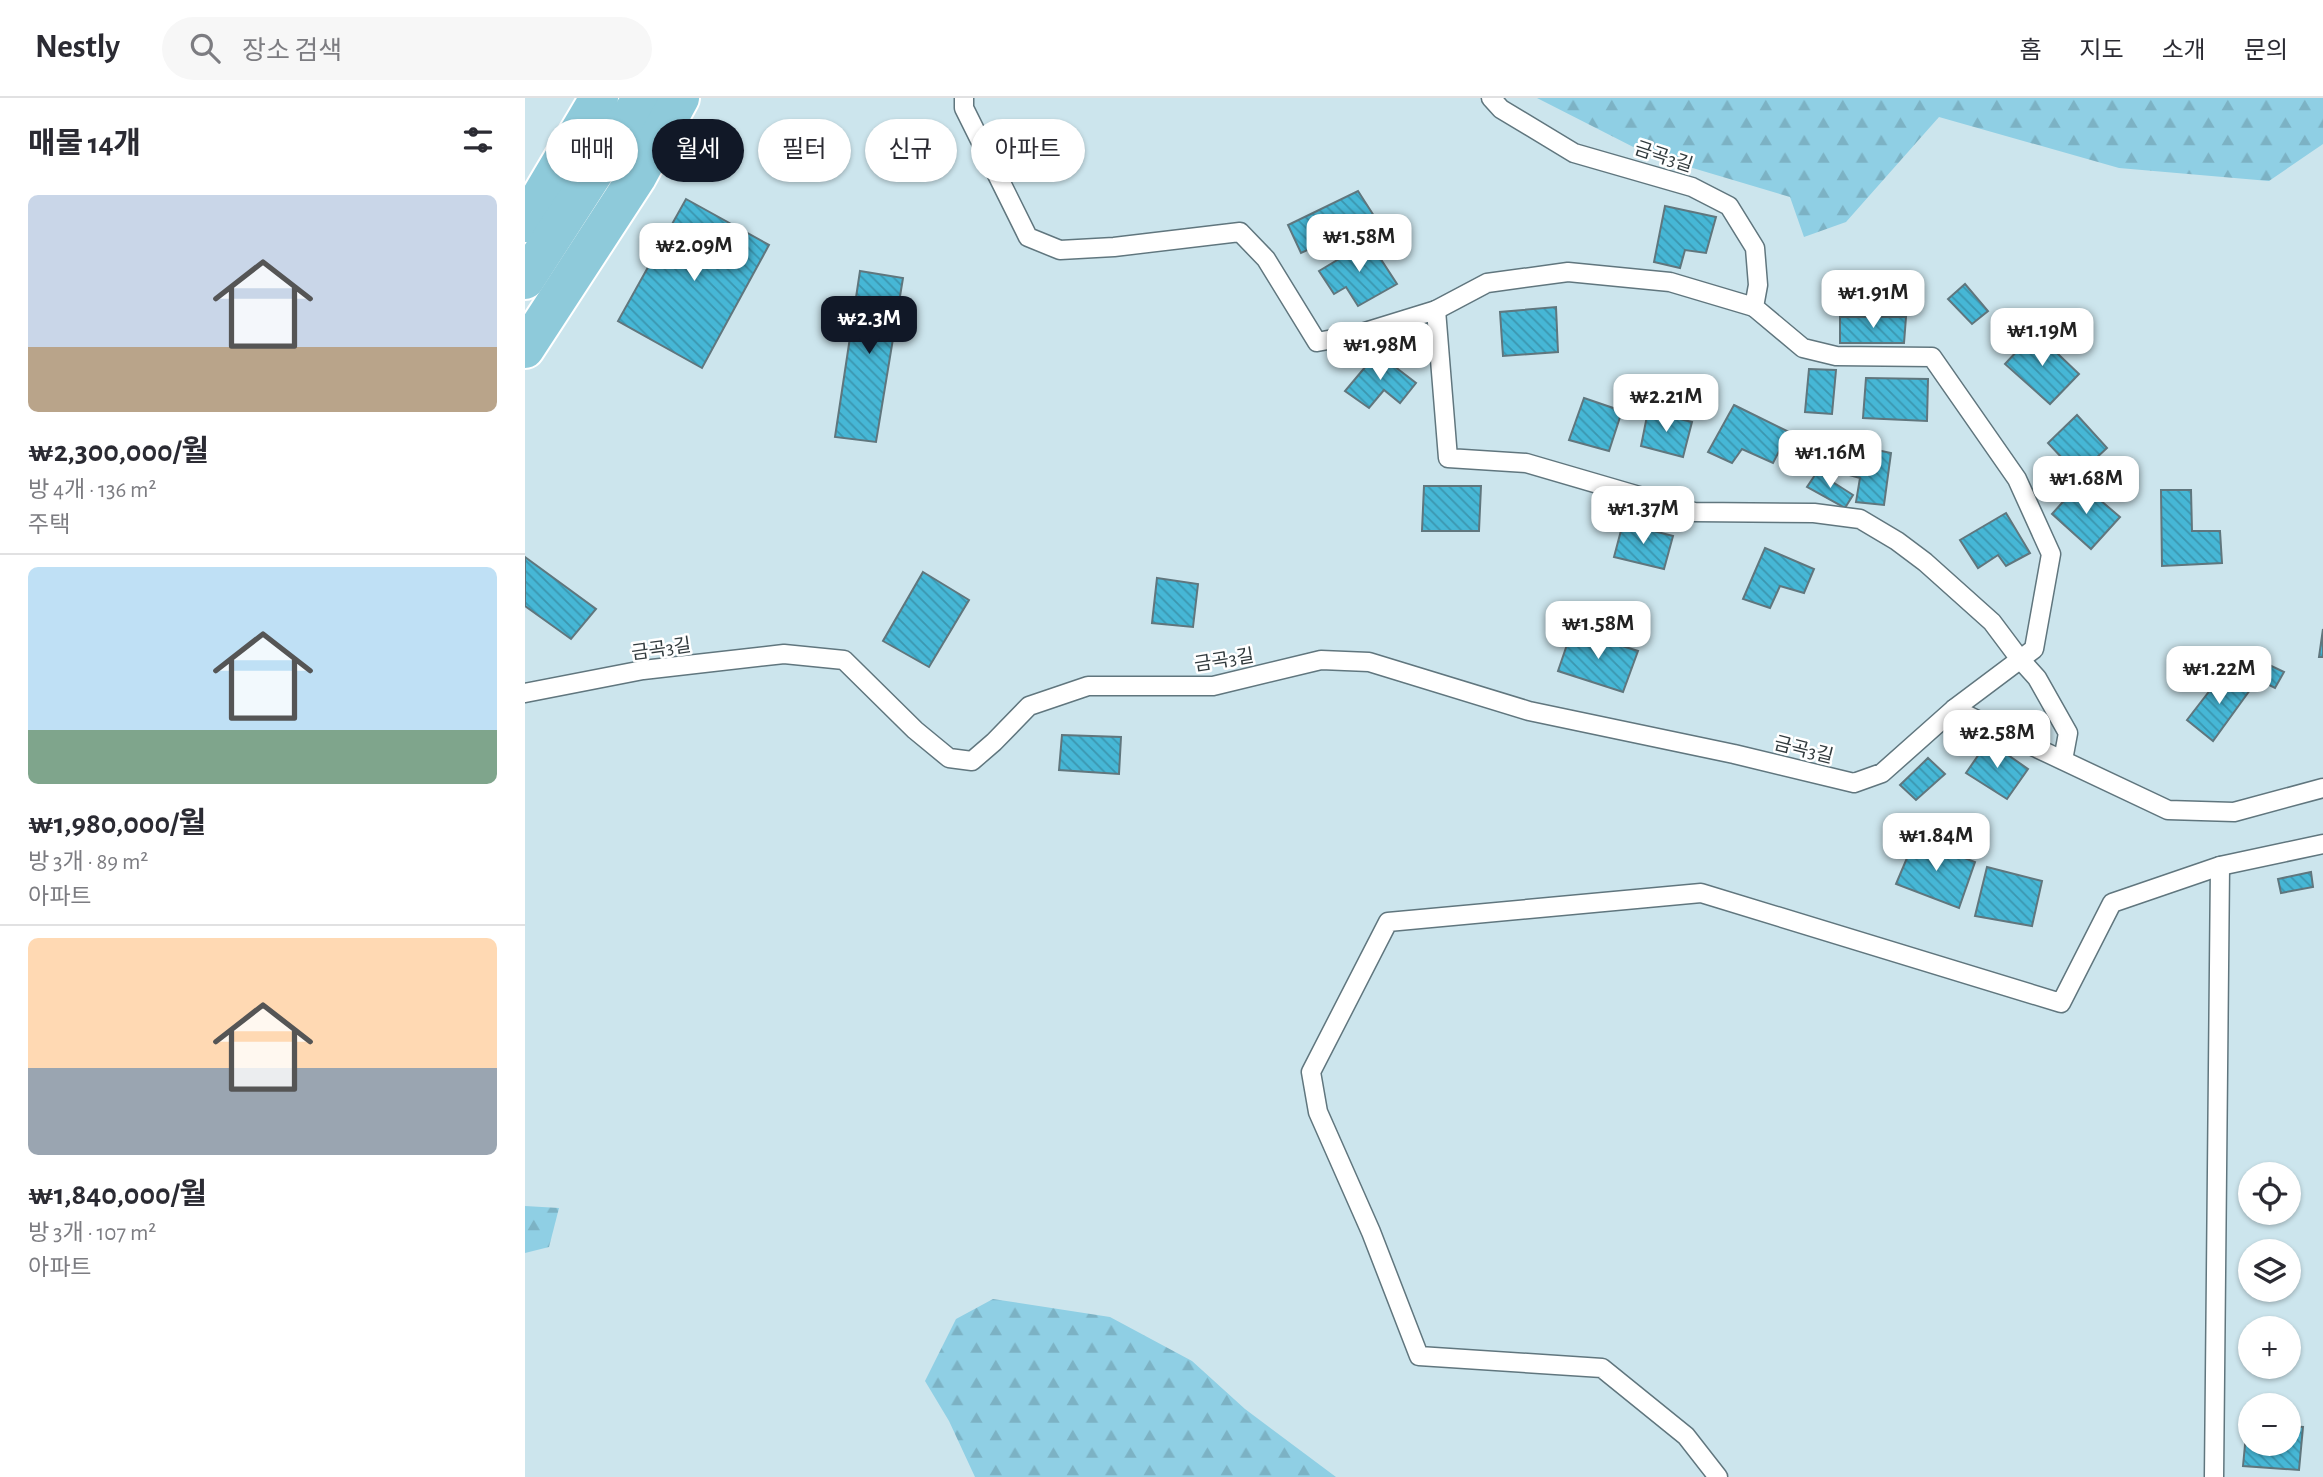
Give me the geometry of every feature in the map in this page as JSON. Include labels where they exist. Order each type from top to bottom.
[{"type":"main road","points":[[525,223],[599,98]]},
{"type":"main road","points":[[525,280],[642,98]]},
{"type":"main road","points":[[525,349],[637,177],[680,98]]},
{"type":"lane","name":"금곡3길","points":[[525,693],[643,670],[784,654],[844,660],[915,730],[949,758],[972,761],[1029,706],[1088,686],[1213,686],[1321,660],[1369,662],[1529,711],[1734,754],[1854,783],[1882,773],[1954,709],[2033,649],[2051,554],[2017,479],[1933,357],[1836,356],[1803,348],[1754,307],[1670,282],[1568,272],[1487,283],[1436,310],[1356,335],[1317,342],[1266,259],[1240,232],[1114,247],[1060,250],[1028,237],[964,108],[964,98]]},
{"type":"lane","name":"금곡3길","points":[[1491,98],[1500,109],[1574,153],[1692,187],[1730,206],[1755,248],[1758,285],[1754,307]]},
{"type":"lane","points":[[1436,310],[1448,458],[1526,463],[1694,512],[1814,513],[1860,519],[1925,562],[1992,622],[2037,678],[2068,733],[2063,760]]},
{"type":"lane","points":[[1954,709],[2168,810],[2234,813],[2323,788]]},
{"type":"lane","points":[[1718,1477],[1686,1436],[1602,1368],[1419,1356],[1371,1232],[1318,1112],[1311,1072],[1388,922],[1701,893],[2061,1003],[2112,903],[2220,866],[2323,844]]},
{"type":"lane","points":[[2214,1477],[2220,866]]},
{"type":"green space","points":[[1537,98],[2323,98],[2323,144],[2269,181],[2119,168],[1939,117],[1846,222],[1804,237],[1790,197],[1649,155]]},
{"type":"green space","points":[[525,1206],[559,1208],[549,1247],[525,1253]]},
{"type":"green space","points":[[993,1299],[1110,1317],[1192,1361],[1245,1409],[1336,1477],[975,1477],[949,1421],[925,1381],[956,1319]]},
{"type":"building","points":[[1358,191],[1376,219],[1301,253],[1288,225]]},
{"type":"building","points":[[686,199],[769,245],[702,368],[618,321]]},
{"type":"building","points":[[1665,206],[1716,217],[1706,253],[1685,250],[1680,268],[1654,262]]},
{"type":"building","points":[[1369,241],[1397,284],[1358,306],[1346,287],[1334,294],[1319,271]]},
{"type":"building","points":[[860,271],[903,278],[876,442],[835,437]]},
{"type":"building","points":[[1965,284],[1988,311],[1972,324],[1948,299]]},
{"type":"building","points":[[1556,307],[1558,352],[1503,356],[1500,312]]},
{"type":"building","points":[[1840,317],[1906,317],[1904,343],[1840,343]]},
{"type":"building","points":[[2035,332],[2079,374],[2050,404],[2005,364]]},
{"type":"building","points":[[1377,353],[1416,383],[1400,403],[1384,390],[1369,408],[1345,391]]},
{"type":"building","points":[[1809,369],[1836,370],[1832,414],[1805,412]]},
{"type":"building","points":[[1866,378],[1928,379],[1927,421],[1863,418]]},
{"type":"building","points":[[1584,398],[1622,411],[1609,451],[1569,440]]},
{"type":"building","points":[[1734,405],[1789,432],[1773,463],[1742,449],[1732,463],[1708,452]]},
{"type":"building","points":[[1648,411],[1692,422],[1683,457],[1641,446]]},
{"type":"building","points":[[2077,415],[2107,448],[2078,475],[2048,443]]},
{"type":"building","points":[[1840,442],[1891,453],[1884,505],[1856,502],[1860,478],[1835,471]]},
{"type":"building","points":[[1817,472],[1853,495],[1845,508],[1807,487]]},
{"type":"building","points":[[2080,483],[2120,517],[2091,549],[2052,514]]},
{"type":"building","points":[[1424,486],[1481,486],[1479,531],[1422,531]]},
{"type":"building","points":[[2161,490],[2191,490],[2192,531],[2220,531],[2222,563],[2162,566]]},
{"type":"building","points":[[2006,513],[2030,553],[2006,566],[1998,555],[1978,568],[1960,540]]},
{"type":"building","points":[[1623,523],[1673,536],[1664,569],[1614,557]]},
{"type":"building","points":[[1765,548],[1814,569],[1804,593],[1780,586],[1770,608],[1743,599]]},
{"type":"building","points":[[525,557],[596,609],[571,639],[525,606]]},
{"type":"building","points":[[923,572],[969,600],[929,667],[883,641]]},
{"type":"building","points":[[1157,578],[1198,584],[1193,627],[1152,623]]},
{"type":"building","points":[[2323,629],[2323,657],[2319,657]]},
{"type":"building","points":[[1572,630],[1638,651],[1623,692],[1558,671]]},
{"type":"building","points":[[2244,653],[2284,672],[2275,688],[2235,668]]},
{"type":"building","points":[[2225,671],[2250,690],[2213,741],[2187,720]]},
{"type":"building","points":[[1062,735],[1121,737],[1119,774],[1059,770]]},
{"type":"building","points":[[1988,741],[2028,769],[2007,799],[1966,773]]},
{"type":"building","points":[[1928,758],[1945,774],[1916,800],[1900,785]]},
{"type":"building","points":[[1915,839],[1975,862],[1959,908],[1896,884]]},
{"type":"building","points":[[1987,867],[2042,881],[2032,926],[1975,916]]},
{"type":"building","points":[[2311,872],[2313,887],[2281,893],[2278,879]]},
{"type":"building","points":[[2244,1456],[2300,1456],[2299,1470],[2243,1466]]}]
